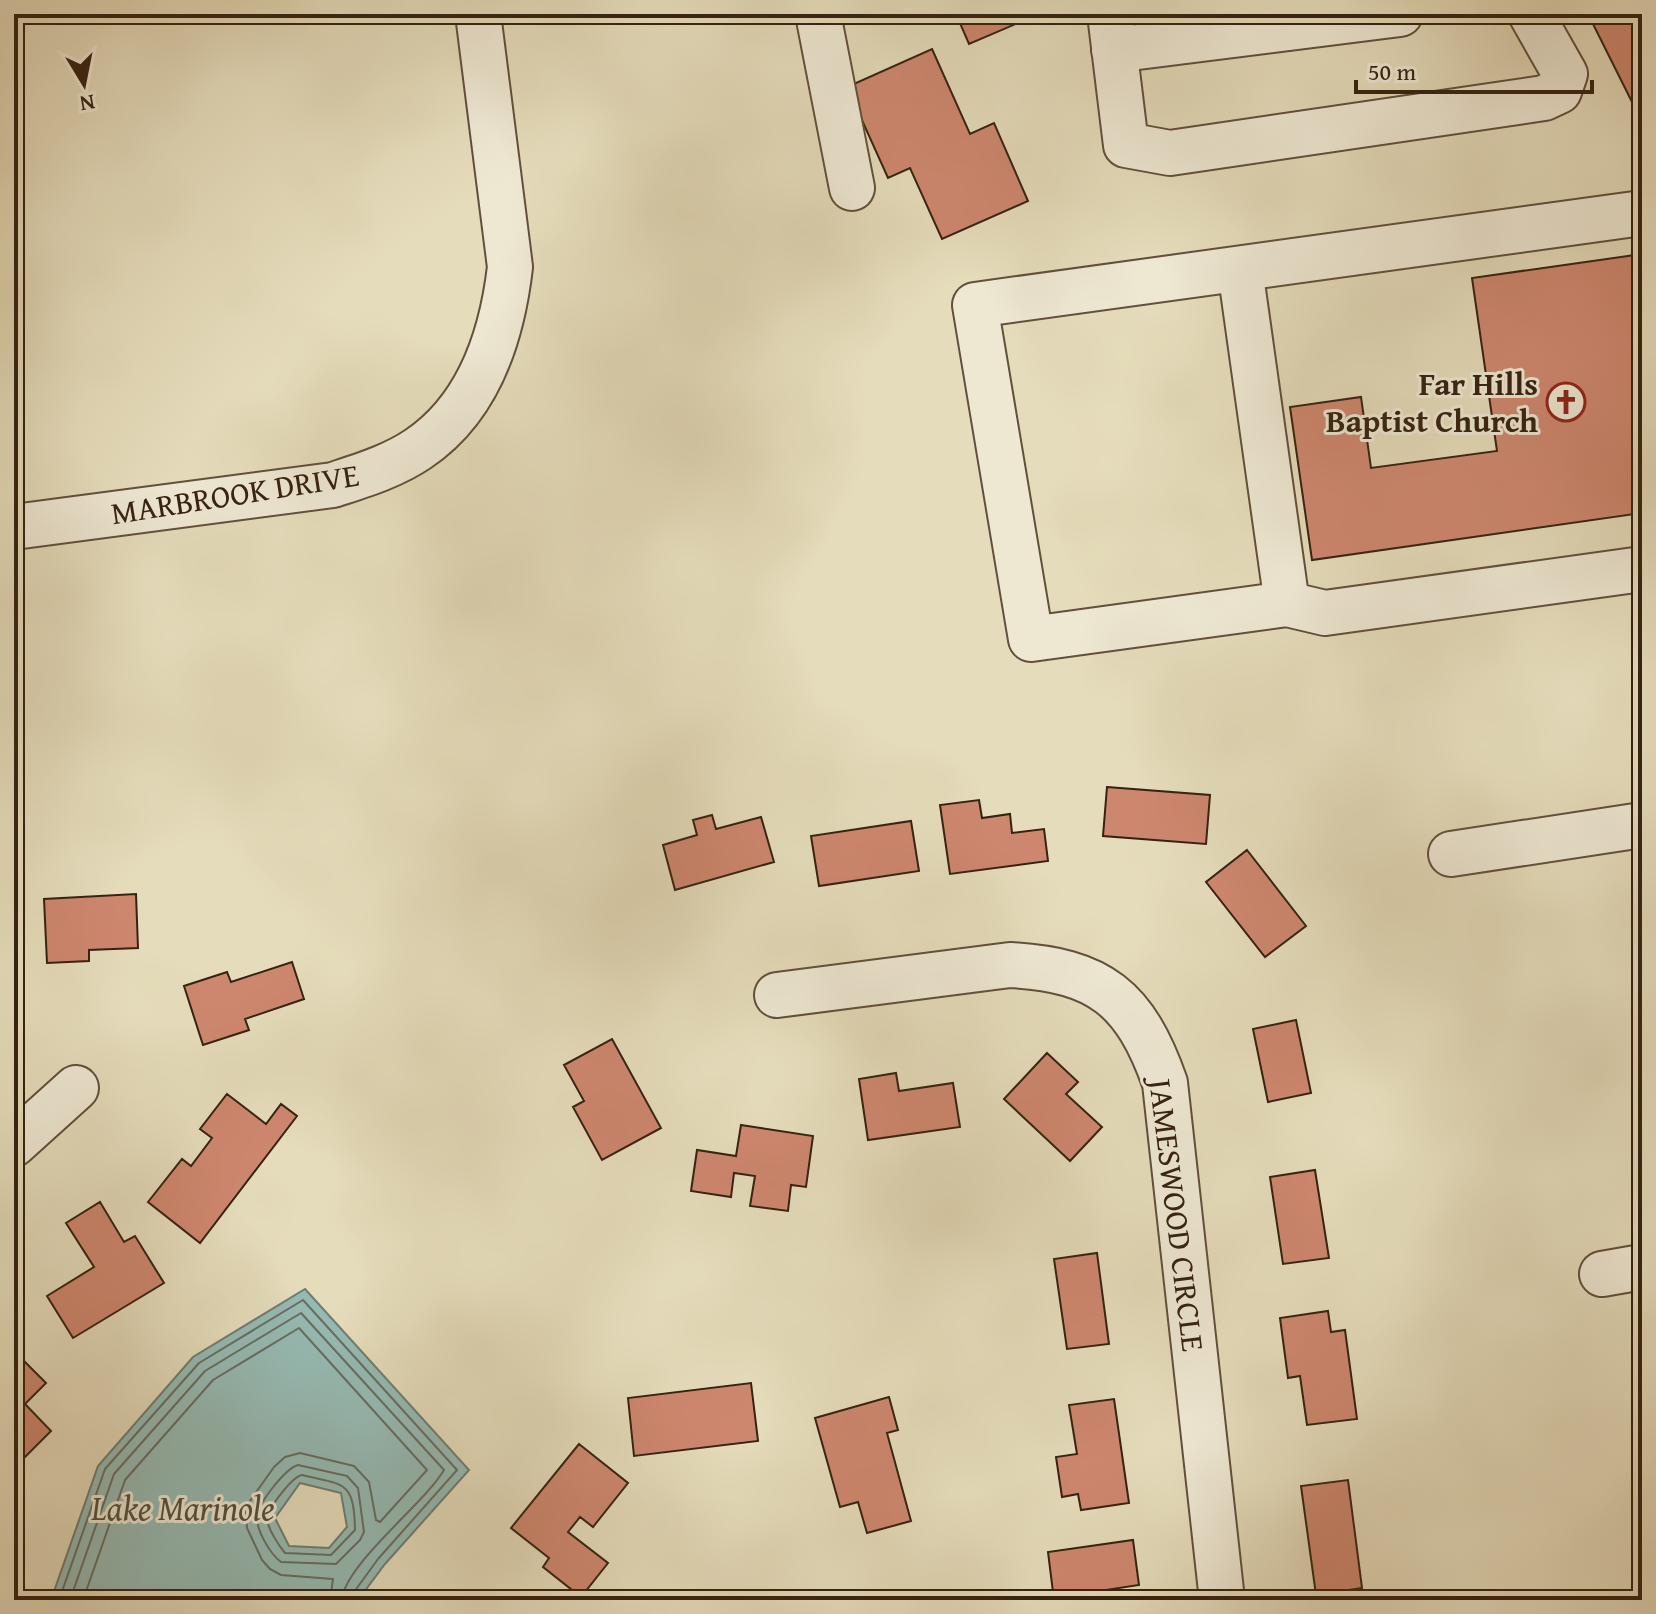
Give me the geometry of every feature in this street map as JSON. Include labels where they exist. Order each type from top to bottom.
[{"type":"street","name":"MARBROOK DRIVE","points":[[14,527],[333,485],[391,464],[419,449],[447,425],[470,395],[493,351],[505,309],[510,267],[478,14]]},
{"type":"street","points":[[818,14],[852,188]]},
{"type":"street","points":[[1400,14],[1112,32],[1126,145],[1170,153],[1544,98],[1559,91],[1565,74],[1531,14]]},
{"type":"street","points":[[1642,213],[975,305],[1031,639],[1287,604],[1325,613],[1642,569]]},
{"type":"street","points":[[1240,269],[1287,604]]},
{"type":"street","points":[[1451,854],[1642,825]]},
{"type":"street","name":"JAMESWOOD CIRCLE","points":[[777,995],[1010,965],[1035,966],[1084,978],[1109,992],[1133,1017],[1153,1049],[1165,1083],[1222,1600]]},
{"type":"street","points":[[14,1144],[76,1088]]},
{"type":"water","name":"Lake Marinole","points":[[305,1289],[469,1470],[385,1564],[358,1600],[51,1600],[98,1466],[193,1357]],"holes":[[[300,1483],[341,1493],[347,1527],[329,1548],[289,1546],[275,1518]]]},
{"type":"building","points":[[956,14],[1039,14],[969,44]]},
{"type":"building","points":[[1588,14],[1642,14],[1642,122]]},
{"type":"building","points":[[932,49],[970,134],[994,123],[1028,201],[942,239],[910,168],[888,178],[847,87]]},
{"type":"building","name":"Far Hills Baptist Church","points":[[1642,254],[1642,513],[1312,560],[1290,407],[1361,397],[1371,468],[1497,451],[1472,278]]},
{"type":"building","points":[[1107,787],[1210,795],[1206,844],[1103,836]]},
{"type":"building","points":[[979,800],[982,818],[1010,814],[1012,833],[1044,829],[1048,861],[950,874],[940,805]]},
{"type":"building","points":[[712,815],[716,829],[761,817],[774,862],[675,890],[663,845],[697,835],[693,820]]},
{"type":"building","points":[[911,821],[919,871],[819,886],[811,836]]},
{"type":"building","points":[[1247,850],[1306,926],[1265,957],[1206,882]]},
{"type":"building","points":[[136,894],[138,948],[89,950],[89,961],[47,963],[44,899]]},
{"type":"building","points":[[292,962],[304,999],[245,1019],[249,1030],[203,1045],[184,986],[227,972],[231,982]]},
{"type":"building","points":[[1296,1020],[1311,1093],[1268,1102],[1253,1029]]},
{"type":"building","points":[[612,1039],[661,1128],[602,1160],[573,1107],[584,1101],[564,1065]]},
{"type":"building","points":[[1047,1053],[1078,1082],[1066,1094],[1102,1127],[1070,1161],[1004,1099]]},
{"type":"building","points":[[896,1073],[899,1091],[953,1083],[960,1127],[868,1140],[859,1079]]},
{"type":"building","points":[[227,1094],[266,1124],[281,1104],[297,1116],[200,1243],[148,1202],[182,1159],[191,1166],[212,1138],[200,1129]]},
{"type":"building","points":[[741,1125],[813,1136],[806,1187],[791,1185],[788,1211],[750,1206],[755,1176],[734,1173],[731,1197],[691,1191],[697,1150],[736,1156]]},
{"type":"building","points":[[1315,1170],[1329,1258],[1283,1264],[1270,1177]]},
{"type":"building","points":[[100,1202],[124,1242],[135,1236],[164,1283],[73,1338],[47,1296],[94,1267],[66,1223]]},
{"type":"building","points":[[1097,1253],[1109,1344],[1067,1349],[1054,1259]]},
{"type":"building","points":[[1328,1311],[1331,1332],[1345,1330],[1357,1419],[1307,1425],[1300,1376],[1288,1378],[1280,1318]]},
{"type":"building","points":[[14,1351],[46,1383],[25,1404],[51,1431],[14,1468]]},
{"type":"building","points":[[751,1383],[758,1441],[634,1456],[628,1398]]},
{"type":"building","points":[[889,1397],[898,1430],[887,1433],[911,1521],[867,1533],[858,1502],[840,1507],[815,1418]]},
{"type":"building","points":[[1114,1399],[1129,1503],[1081,1510],[1078,1494],[1062,1497],[1056,1457],[1077,1454],[1069,1405]]},
{"type":"building","points":[[579,1444],[628,1483],[593,1527],[580,1517],[568,1532],[608,1563],[581,1597],[543,1567],[549,1558],[511,1528]]},
{"type":"building","points":[[1348,1480],[1362,1588],[1316,1595],[1301,1486]]},
{"type":"building","points":[[1133,1540],[1139,1585],[1099,1591],[1100,1600],[1054,1600],[1048,1552]]},
{"type":"place","name":"Far Hills Baptist Church","points":[[1566,402]]}]
